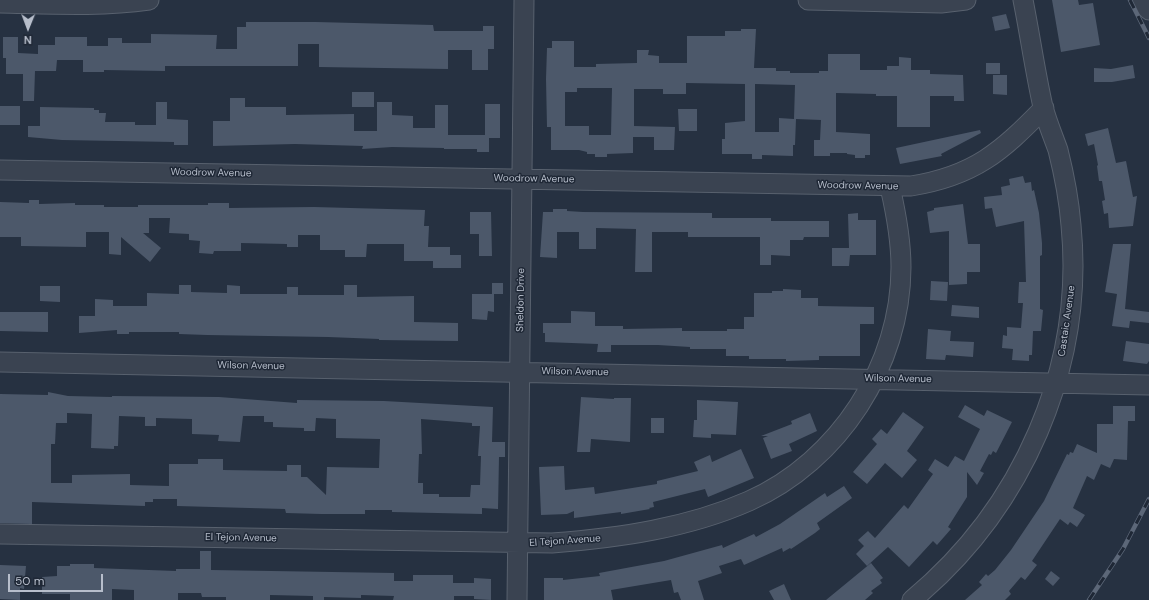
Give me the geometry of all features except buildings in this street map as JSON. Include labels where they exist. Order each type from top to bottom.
[{"type":"street","points":[[0,3],[121,4],[150,0]]},
{"type":"street","name":"Sheldon Drive","points":[[517,600],[524,0]]},
{"type":"street","points":[[808,0],[941,3],[966,0]]},
{"type":"street","name":"Castaic Avenue","points":[[912,600],[957,558],[999,505],[1019,473],[1036,439],[1056,382],[1065,345],[1071,301],[1071,225],[1066,188],[1058,151],[1044,108],[1023,0]]},
{"type":"street","points":[[1139,0],[1149,10]]},
{"type":"street","name":"Woodrow Avenue","points":[[0,170],[890,187],[932,183],[955,176],[977,166],[1014,139],[1044,108]]},
{"type":"street","name":"El Tejon Avenue","points":[[0,534],[552,543],[628,535],[725,510],[751,500],[797,472],[822,452],[856,410],[875,379],[886,352],[894,326],[899,295],[901,268],[900,236],[890,187]]},
{"type":"street","name":"Wilson Avenue","points":[[0,362],[520,371],[1149,385]]},
{"type":"railway","points":[[1130,0],[1149,38]]},
{"type":"railway","points":[[1089,600],[1123,549],[1149,499]]}]
